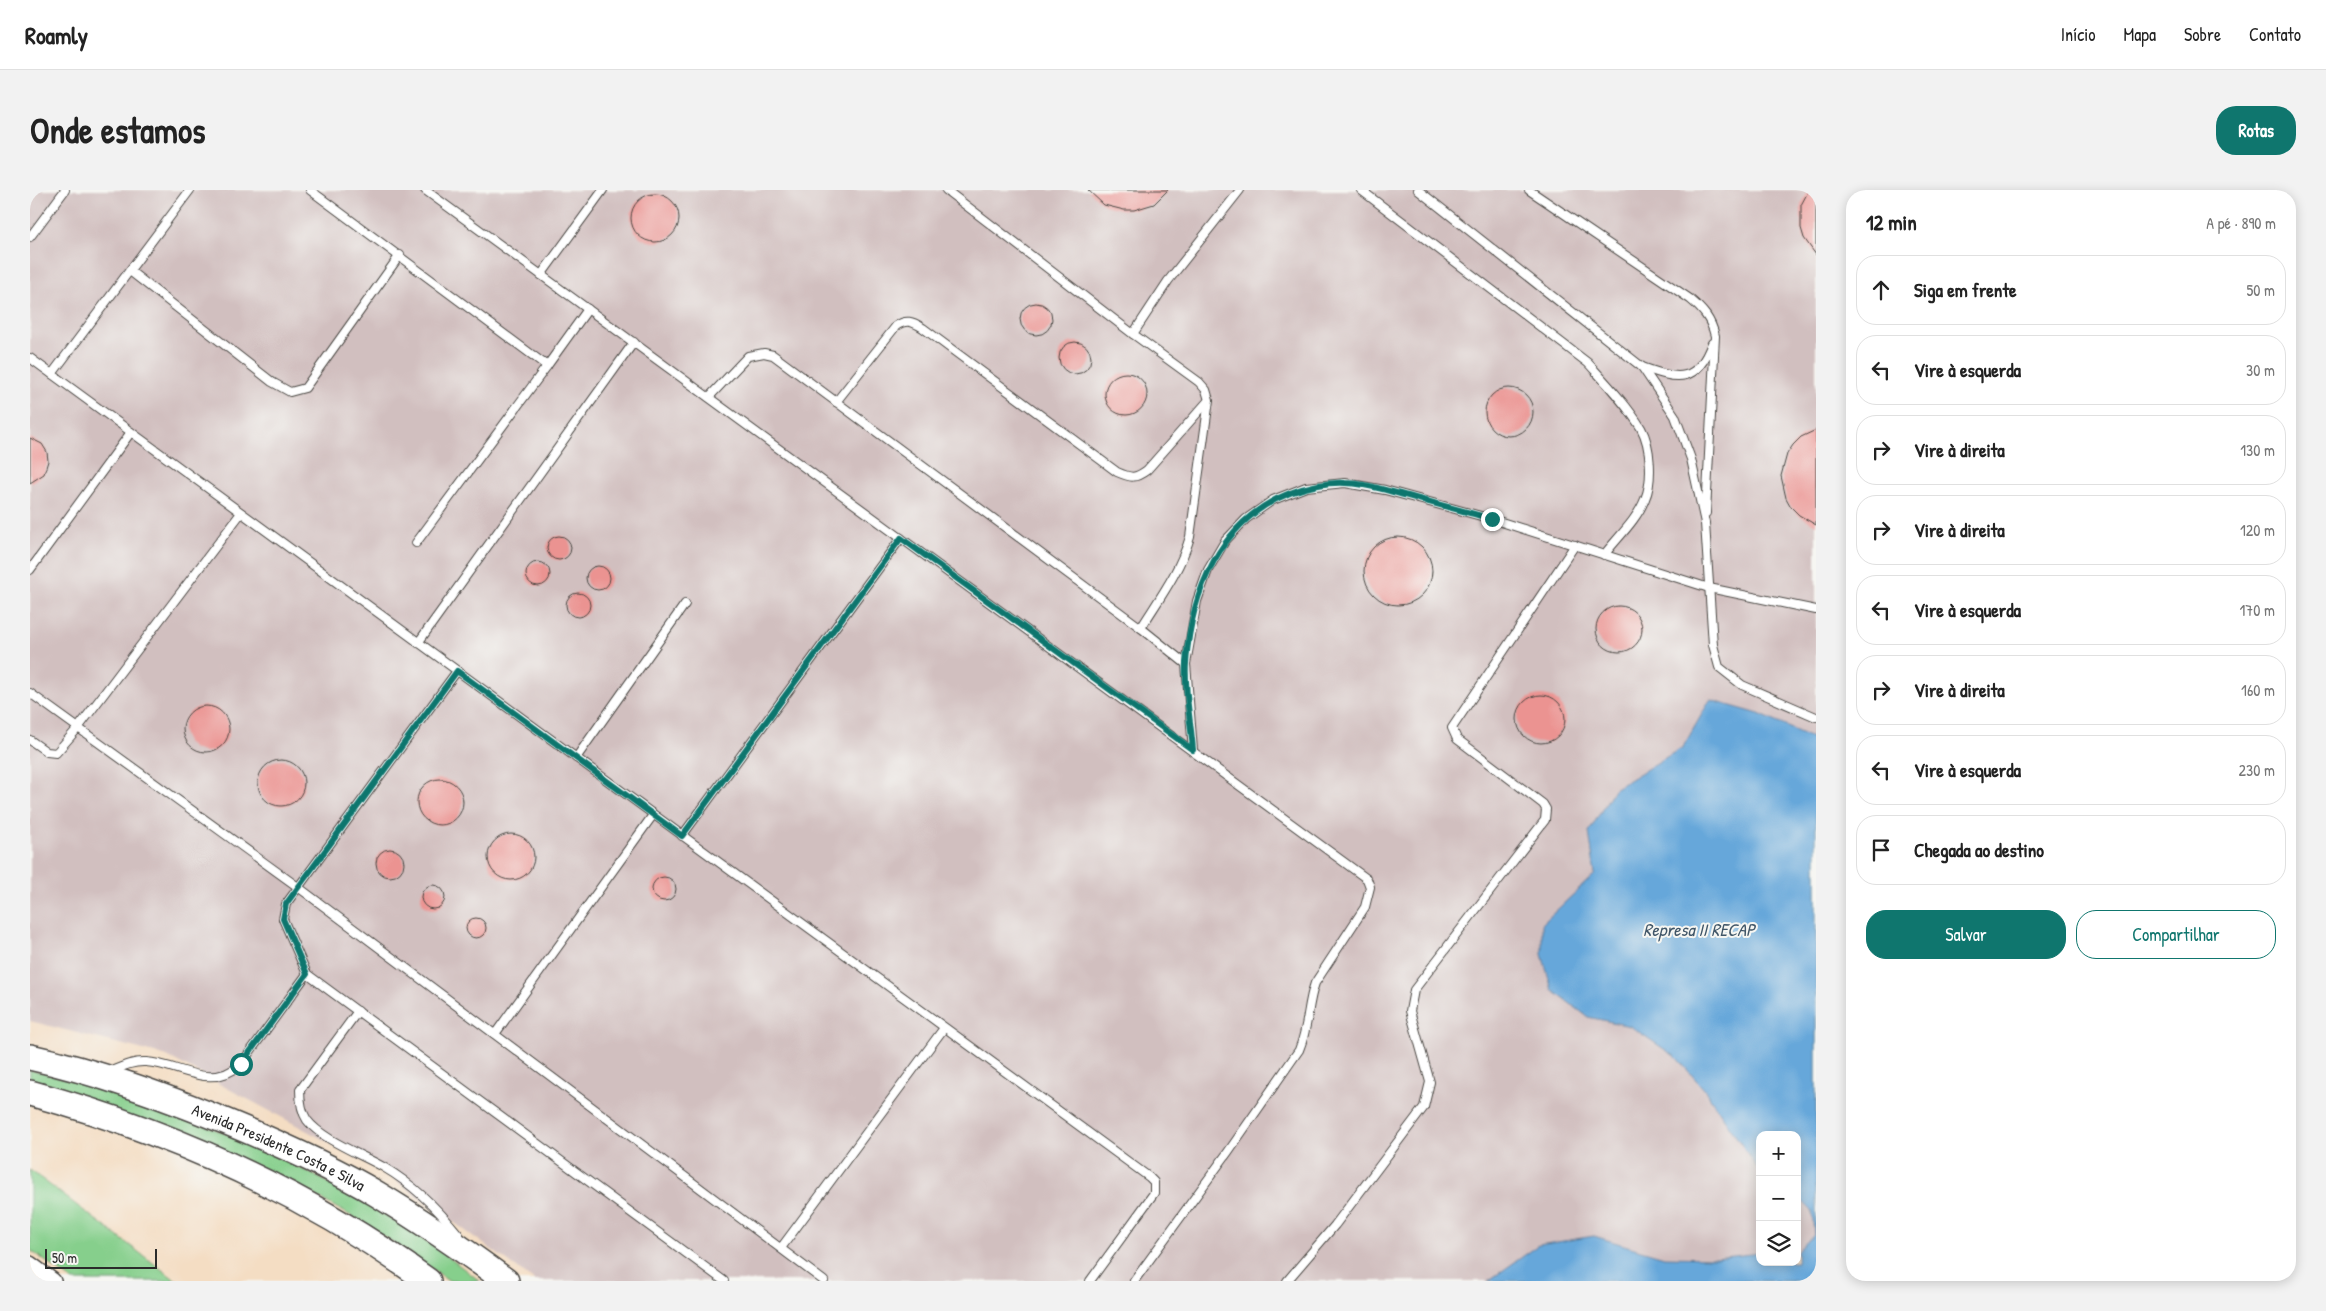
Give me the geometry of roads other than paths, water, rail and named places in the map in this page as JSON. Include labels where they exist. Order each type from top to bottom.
[{"type":"highway","name":"Avenida Presidente Costa e Silva","points":[[30,1057],[100,1075],[169,1099],[306,1157],[376,1194],[506,1281]]},
{"type":"highway","points":[[30,1093],[110,1117],[240,1169],[352,1229],[428,1281]]},
{"type":"street","points":[[30,1264],[53,1281]]},
{"type":"lane","points":[[30,237],[65,190]]},
{"type":"lane","points":[[52,374],[190,190]]},
{"type":"lane","points":[[310,190],[547,366]]},
{"type":"lane","points":[[425,190],[1358,870],[1367,879],[1369,896],[1365,907],[1315,983],[1306,1032],[1299,1050],[1228,1152],[1134,1281]]},
{"type":"lane","points":[[541,275],[603,190]]},
{"type":"lane","points":[[946,190],[1132,334],[1199,382],[1206,390],[1209,400],[1203,455],[1188,546],[1175,575],[1141,628]]},
{"type":"lane","points":[[1132,334],[1168,281],[1240,190]]},
{"type":"lane","points":[[1361,190],[1588,363],[1604,380],[1641,429],[1647,444],[1649,476],[1645,499],[1604,555]]},
{"type":"lane","points":[[1418,190],[1642,367],[1675,416],[1691,459],[1706,523]]},
{"type":"lane","points":[[1529,190],[1690,299],[1705,312],[1713,324],[1715,336],[1706,523],[1713,645],[1719,666],[1742,685],[1816,717]]},
{"type":"lane","points":[[130,271],[272,382],[290,392],[305,388],[400,256]]},
{"type":"lane","points":[[416,544],[588,309]]},
{"type":"lane","points":[[836,402],[896,326],[904,321],[914,322],[923,328],[1117,472],[1130,478],[1137,478],[1148,470],[1209,400]]},
{"type":"lane","points":[[1642,367],[1668,376],[1683,377],[1696,371],[1707,358],[1715,336]]},
{"type":"lane","points":[[418,643],[634,342]]},
{"type":"lane","points":[[709,397],[748,356],[764,353],[773,355],[1141,628],[1186,664]]},
{"type":"lane","points":[[30,358],[1154,1182],[1154,1194],[1090,1281]]},
{"type":"lane","points":[[30,570],[131,432]]},
{"type":"lane","points":[[1193,750],[1186,664],[1197,602],[1208,570],[1225,541],[1246,519],[1273,500],[1306,487],[1345,482],[1385,490],[1492,519],[1709,588],[1816,610]]},
{"type":"lane","points":[[30,740],[46,752],[53,754],[78,728],[241,513]]},
{"type":"lane","points":[[682,836],[901,538]]},
{"type":"lane","points":[[1287,1281],[1335,1225],[1424,1107],[1430,1082],[1410,1011],[1414,990],[1544,820],[1546,809],[1543,804],[1457,739],[1452,728],[1575,545]]},
{"type":"lane","points":[[576,758],[685,604]]},
{"type":"lane","points":[[457,671],[286,904],[283,919],[307,974],[724,1281]]},
{"type":"lane","points":[[30,693],[298,887],[824,1281]]},
{"type":"lane","points":[[495,1034],[653,815]]},
{"type":"lane","points":[[100,1075],[131,1063],[145,1062],[209,1077],[231,1072],[241,1064],[307,974]]},
{"type":"lane","points":[[358,1011],[300,1090],[300,1105],[307,1120],[326,1135],[388,1170],[434,1205],[482,1264]]},
{"type":"lane","points":[[781,1248],[944,1028]]},
{"type":"lane","points":[[30,1053],[56,1063]]},
{"type":"water","name":"Represa II RECAP","points":[[1710,700],[1759,714],[1816,740],[1816,1281],[1488,1281],[1539,1245],[1594,1236],[1664,1257],[1716,1258],[1756,1253],[1756,1266],[1801,1266],[1801,1247],[1814,1235],[1812,1211],[1801,1200],[1801,1131],[1756,1131],[1756,1166],[1704,1089],[1676,1057],[1630,1026],[1588,1017],[1552,990],[1542,954],[1542,924],[1595,874],[1589,832],[1614,789],[1683,747]]}]
